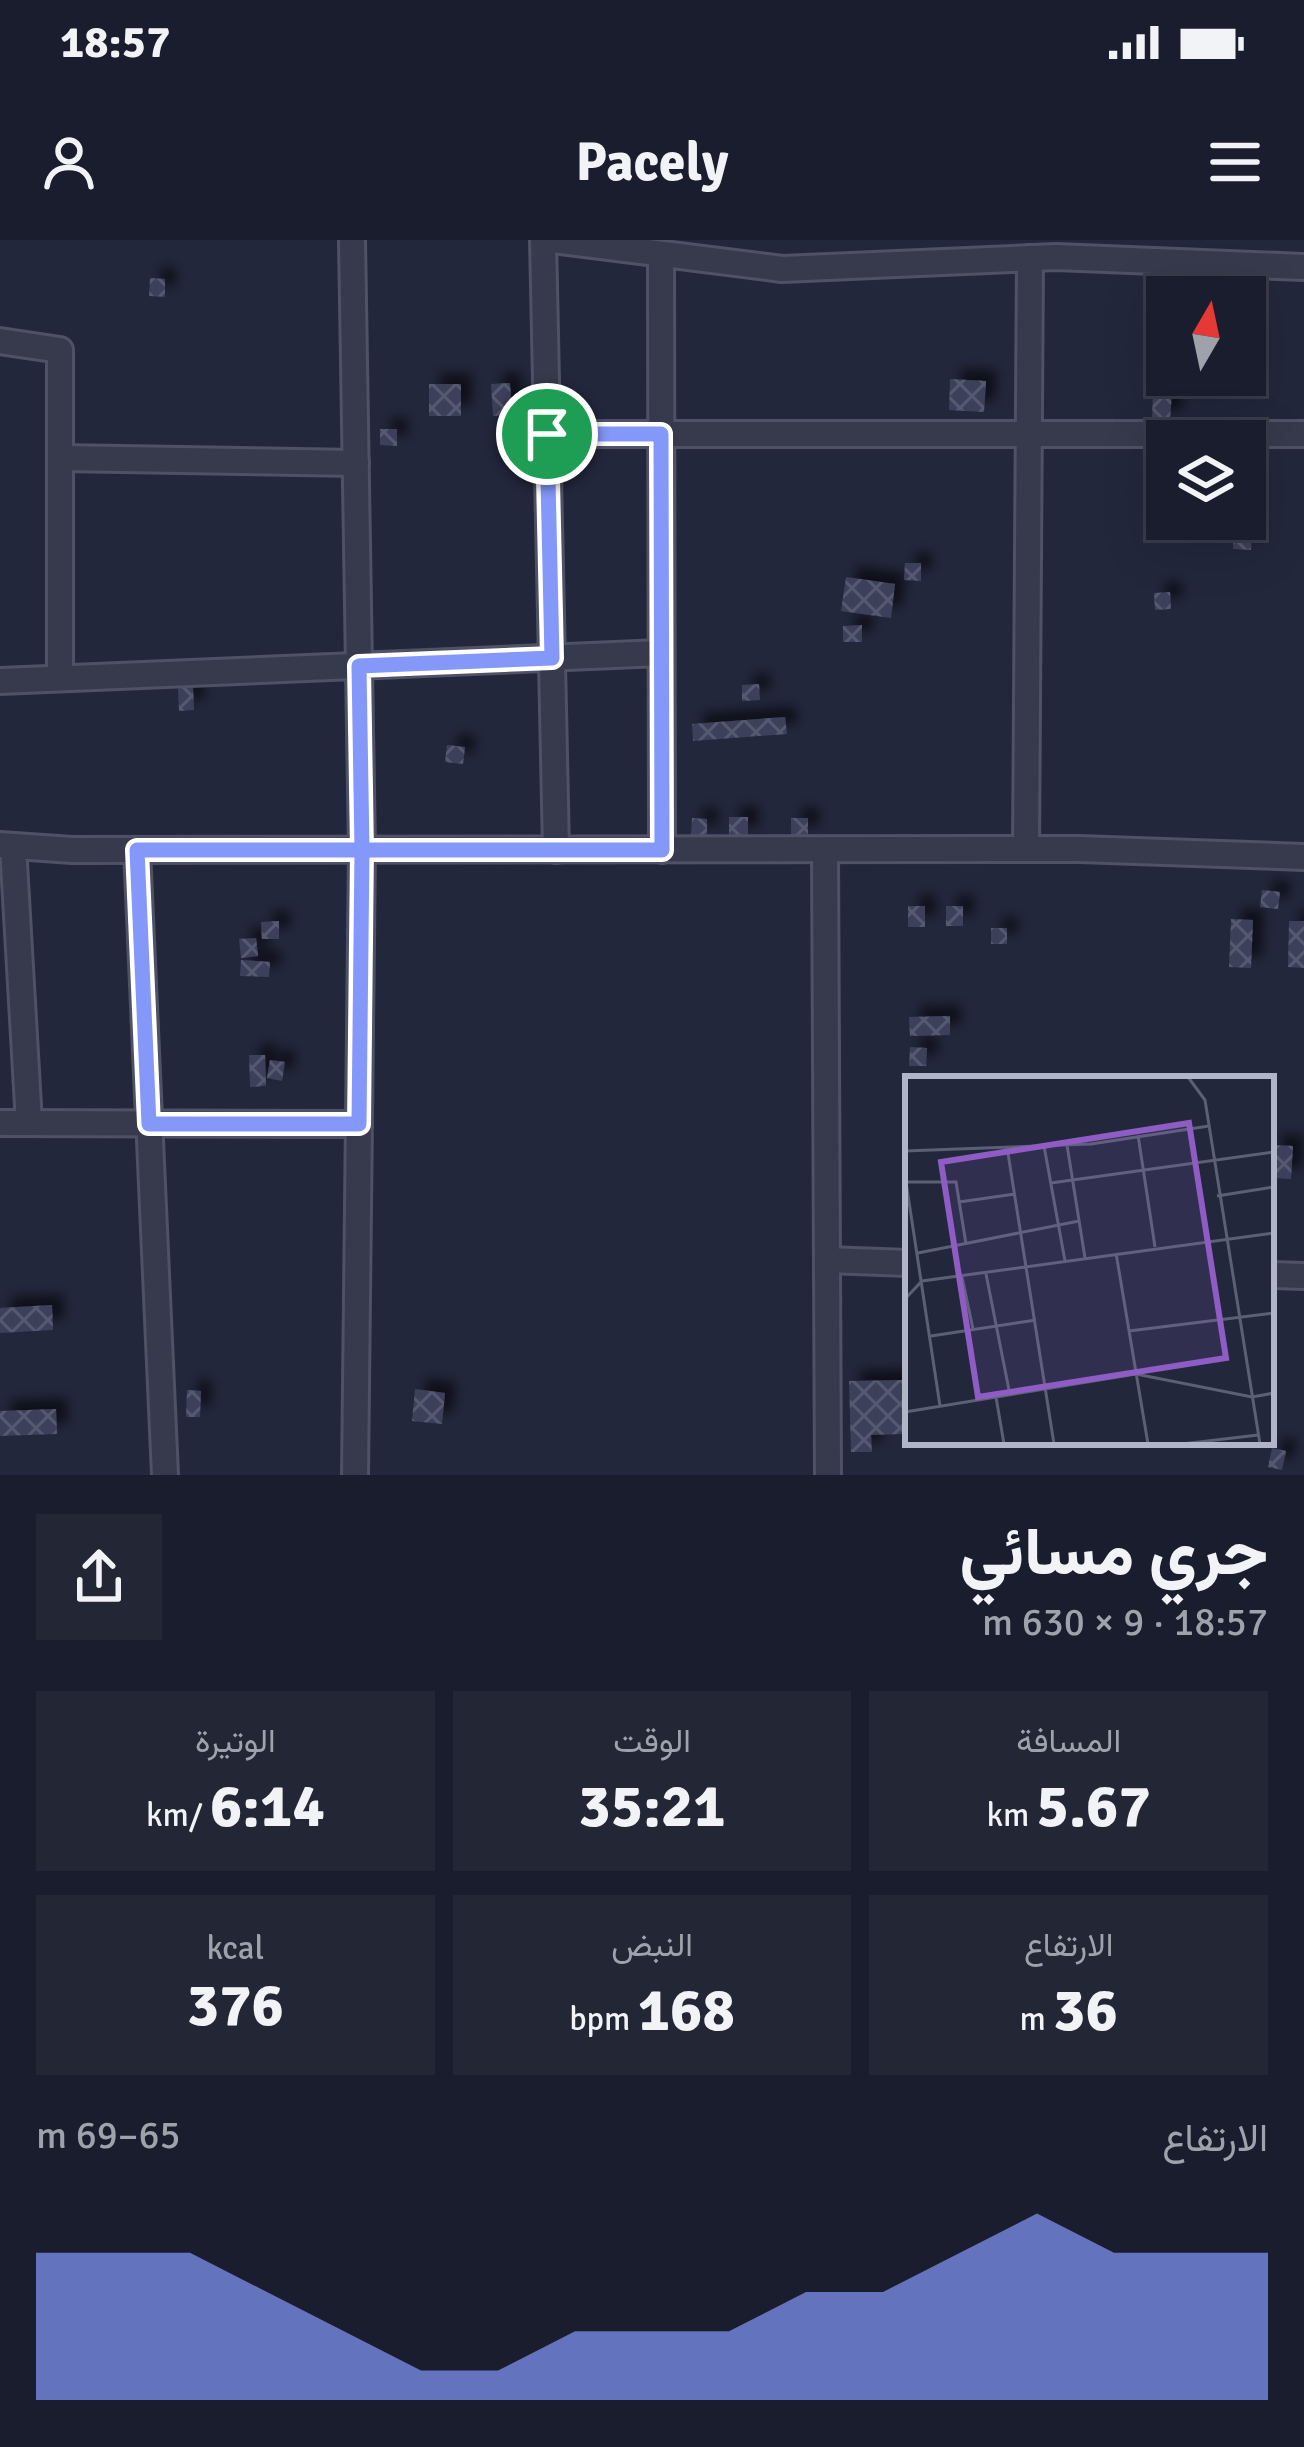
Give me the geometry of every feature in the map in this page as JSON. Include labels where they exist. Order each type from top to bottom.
[{"type":"street","points":[[352,240],[362,850],[355,1475]]},
{"type":"street","points":[[543,240],[556,850]]},
{"type":"street","points":[[553,240],[782,269],[1030,258],[1304,267]]},
{"type":"street","points":[[661,254],[662,850]]},
{"type":"street","points":[[1026,849],[1030,258]]},
{"type":"street","points":[[0,341],[60,350],[60,678]]},
{"type":"street","points":[[547,434],[1304,434]]},
{"type":"street","points":[[60,458],[356,463]]},
{"type":"street","points":[[0,681],[661,653]]},
{"type":"street","points":[[29,1123],[6,846],[137,850],[1026,849],[1304,857]]},
{"type":"street","points":[[137,850],[165,1475]]},
{"type":"street","points":[[825,850],[828,1475]]},
{"type":"street","points":[[0,1123],[359,1124]]},
{"type":"street","points":[[827,1260],[905,1263]]},
{"type":"street","points":[[1274,1275],[1304,1276]]},
{"type":"building","points":[[150,278],[165,279],[165,297],[149,296]]},
{"type":"building","points":[[950,379],[986,381],[984,412],[949,410]]},
{"type":"building","points":[[510,383],[512,415],[493,416],[491,384]]},
{"type":"building","points":[[429,384],[461,384],[461,416],[429,416]]},
{"type":"building","points":[[1153,396],[1172,396],[1170,420],[1152,420]]},
{"type":"building","points":[[380,429],[397,429],[397,446],[380,445]]},
{"type":"building","points":[[1233,540],[1252,540],[1251,550],[1233,549]]},
{"type":"building","points":[[905,563],[921,563],[921,581],[904,580]]},
{"type":"building","points":[[846,577],[895,584],[891,618],[841,611]]},
{"type":"building","points":[[1170,592],[1171,609],[1155,610],[1154,593]]},
{"type":"building","points":[[862,625],[862,642],[843,642],[843,626]]},
{"type":"building","points":[[759,684],[760,700],[742,701],[742,685]]},
{"type":"building","points":[[178,688],[193,688],[194,710],[179,711]]},
{"type":"building","points":[[785,717],[787,734],[693,741],[692,724]]},
{"type":"building","points":[[447,745],[465,747],[463,764],[445,762]]},
{"type":"building","points":[[729,817],[748,817],[748,837],[729,837]]},
{"type":"building","points":[[692,818],[707,819],[707,836],[691,835]]},
{"type":"building","points":[[791,818],[808,818],[808,837],[791,837]]},
{"type":"building","points":[[1262,890],[1280,892],[1278,909],[1260,907]]},
{"type":"building","points":[[908,906],[925,906],[925,927],[908,927]]},
{"type":"building","points":[[946,906],[963,906],[963,926],[946,926]]},
{"type":"building","points":[[1231,919],[1253,920],[1251,968],[1229,967]]},
{"type":"building","points":[[279,921],[279,939],[262,939],[261,922]]},
{"type":"building","points":[[1289,921],[1304,921],[1304,968],[1288,967]]},
{"type":"building","points":[[991,928],[1007,928],[1007,944],[991,944]]},
{"type":"building","points":[[256,938],[258,956],[241,958],[239,939]]},
{"type":"building","points":[[241,960],[270,962],[269,977],[240,976]]},
{"type":"building","points":[[950,1016],[950,1035],[910,1036],[909,1017]]},
{"type":"building","points":[[910,1047],[927,1048],[926,1066],[909,1066]]},
{"type":"building","points":[[249,1055],[265,1055],[266,1086],[250,1087]]},
{"type":"building","points":[[270,1060],[285,1062],[282,1081],[267,1078]]},
{"type":"building","points":[[1274,1145],[1293,1146],[1291,1179],[1274,1178]]},
{"type":"building","points":[[52,1305],[53,1330],[0,1333],[0,1308]]},
{"type":"building","points":[[903,1380],[904,1434],[871,1435],[872,1452],[851,1452],[849,1381]]},
{"type":"building","points":[[415,1389],[445,1393],[442,1424],[412,1421]]},
{"type":"building","points":[[187,1390],[201,1391],[200,1417],[186,1417]]},
{"type":"building","points":[[56,1409],[57,1434],[0,1436],[0,1411]]},
{"type":"building","points":[[1272,1448],[1286,1451],[1282,1470],[1268,1467]]},
{"type":"route","points":[[547,434],[552,658],[359,666],[362,850],[137,850],[149,1124],[359,1124],[362,850],[662,850],[661,434],[547,434]]}]
